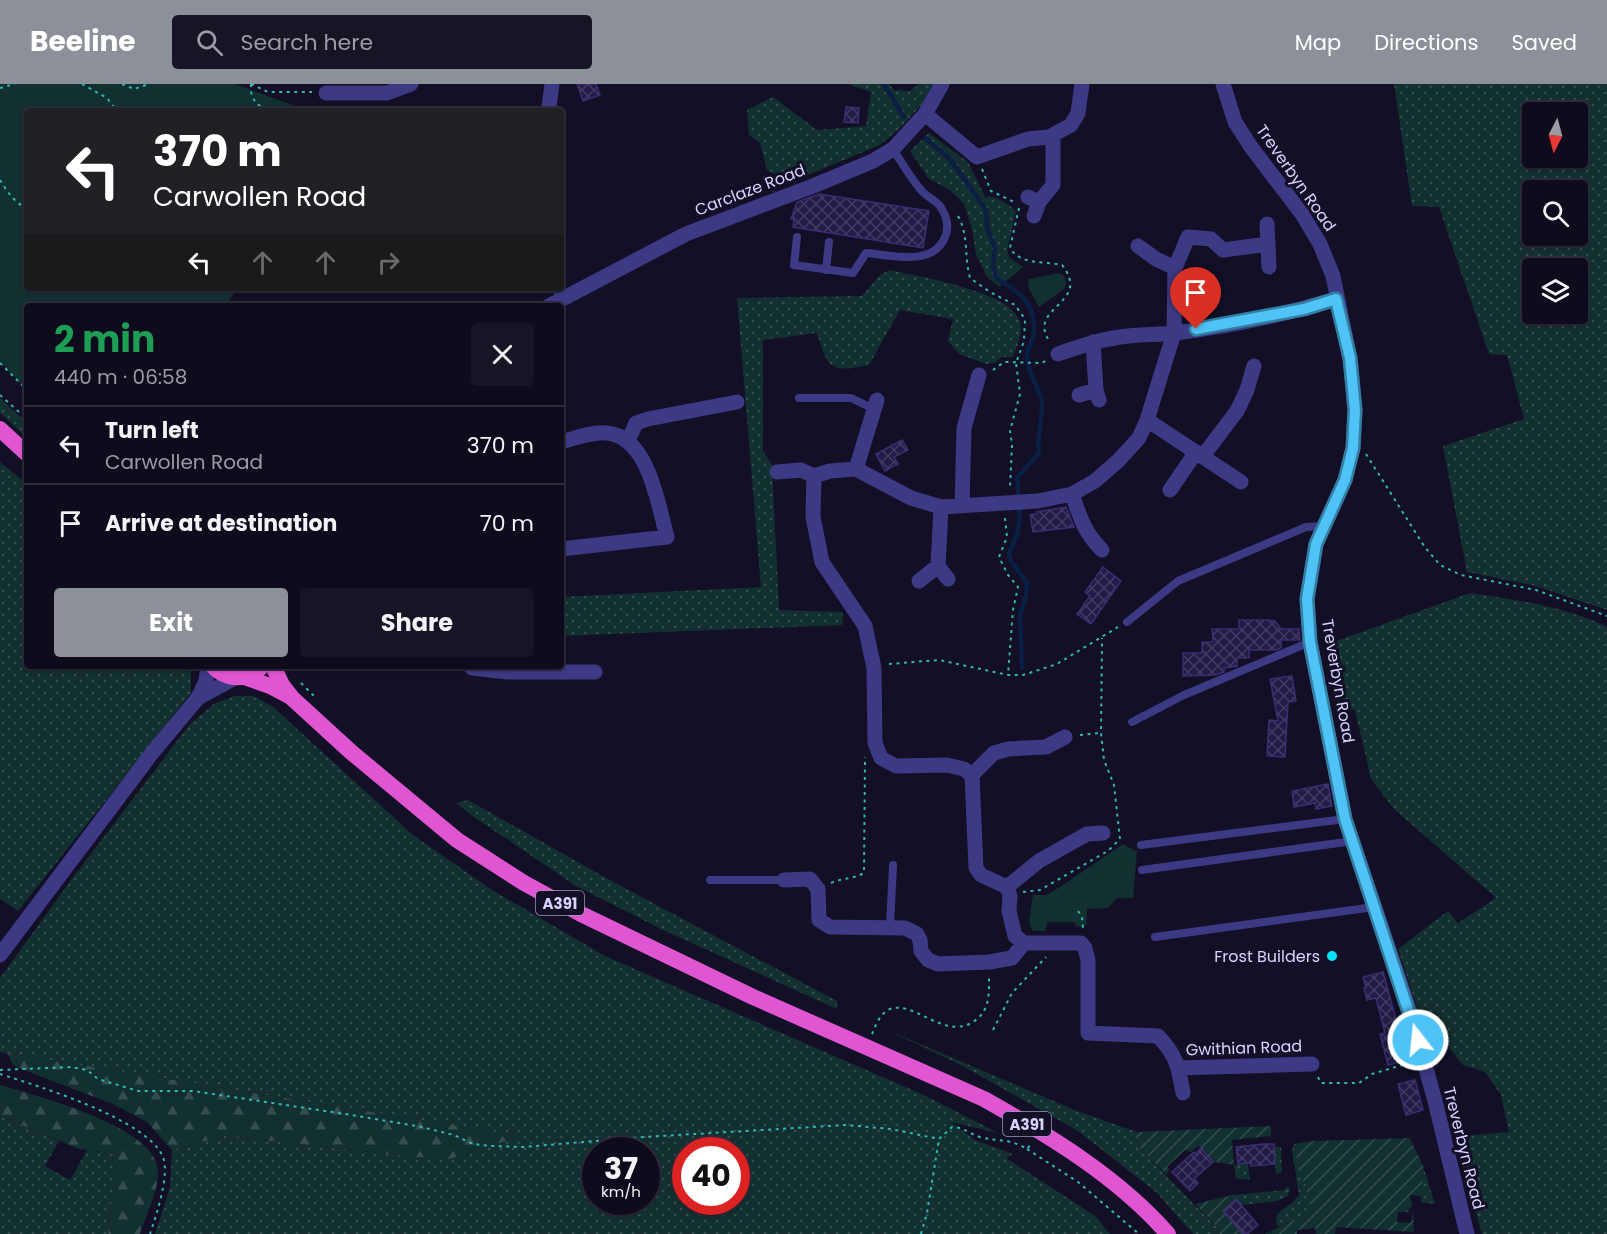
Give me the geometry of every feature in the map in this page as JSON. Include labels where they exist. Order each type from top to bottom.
[{"type":"highway","points":[[0,429],[24,451]]},
{"type":"highway","points":[[216,669],[239,678],[253,675],[259,669]]},
{"type":"highway","name":"A391","points":[[274,669],[282,685],[292,698],[351,752],[457,840],[524,883],[581,914],[753,997],[957,1086],[1010,1113],[1110,1179],[1168,1234]]},
{"type":"highway","name":"A391","points":[[239,678],[270,686],[292,698]]},
{"type":"street","points":[[326,93],[387,93],[411,84]]},
{"type":"street","points":[[549,107],[552,84]]},
{"type":"street","name":"Carclaze Road","points":[[564,291],[686,234],[873,161],[893,149],[925,114],[942,84]]},
{"type":"street","points":[[925,114],[977,157],[1028,139],[1049,137],[1071,125],[1078,113],[1082,84]]},
{"type":"street","name":"Treverbyn Road","points":[[1223,84],[1235,122],[1302,214],[1320,244],[1333,276],[1350,358],[1355,410],[1353,448],[1345,480],[1316,544],[1307,599],[1310,642],[1345,819],[1413,1021],[1467,1234]]},
{"type":"street","points":[[1034,205],[1053,185],[1053,135]]},
{"type":"street","points":[[1267,224],[1269,267]]},
{"type":"street","points":[[777,472],[801,470],[814,476],[830,471],[856,470],[911,498],[940,507],[1015,503],[1072,494],[1095,481],[1139,438],[1147,420],[1174,333],[1175,268],[1188,237],[1211,239],[1223,250],[1268,244]]},
{"type":"street","points":[[1137,246],[1155,259],[1175,268]]},
{"type":"street","points":[[1058,354],[1093,342],[1121,337],[1174,333],[1304,309],[1336,299]]},
{"type":"street","points":[[1079,395],[1098,395],[1093,342]]},
{"type":"street","points":[[1170,490],[1238,411],[1254,366]]},
{"type":"street","points":[[962,506],[964,428],[979,375]]},
{"type":"street","points":[[628,441],[636,423],[737,402]]},
{"type":"street","points":[[856,470],[875,404]]},
{"type":"street","points":[[1147,420],[1241,482]]},
{"type":"street","points":[[564,441],[608,432],[628,441],[637,449],[646,466],[667,537],[564,549]]},
{"type":"street","points":[[814,476],[813,517],[822,562],[866,626],[874,668],[875,743],[881,758],[896,766],[947,765],[964,769],[972,775],[976,868],[981,875],[1007,887],[1010,896],[1009,911],[1015,936],[1024,943],[1081,943]]},
{"type":"street","points":[[1072,494],[1085,530],[1102,550]]},
{"type":"street","points":[[940,507],[938,566],[948,579]]},
{"type":"street","points":[[919,581],[938,566]]},
{"type":"street","points":[[0,955],[152,753],[198,698],[206,681],[208,669]]},
{"type":"street","points":[[481,669],[508,672],[596,672]]},
{"type":"street","points":[[198,698],[217,686],[239,678]]},
{"type":"street","points":[[972,775],[994,753],[1008,749],[1046,747],[1065,737]]},
{"type":"street","points":[[1007,887],[1039,861],[1087,834],[1103,833]]},
{"type":"street","points":[[784,880],[810,879],[818,889],[819,920],[830,927],[905,928],[916,934],[920,940],[921,951],[927,960],[938,964],[989,962],[1012,958],[1024,943]]},
{"type":"street","name":"Gwithian Road","points":[[1081,943],[1088,960],[1088,1033],[1158,1035],[1171,1050],[1178,1068],[1183,1093]]},
{"type":"street","name":"Gwithian Road","points":[[1178,1068],[1312,1064]]},
{"type":"lane","points":[[797,237],[794,265],[853,273],[866,254],[918,257],[930,254],[942,244],[948,230],[946,216],[939,204],[923,192],[893,149]]},
{"type":"lane","points":[[826,270],[829,242]]},
{"type":"lane","points":[[799,398],[851,398],[875,404]]},
{"type":"lane","points":[[1127,622],[1178,581],[1306,526],[1324,526]]},
{"type":"lane","points":[[1132,722],[1184,695],[1310,642]]},
{"type":"lane","points":[[1141,845],[1345,819]]},
{"type":"lane","points":[[1143,870],[1353,841]]},
{"type":"lane","points":[[890,928],[893,866]]},
{"type":"lane","points":[[710,880],[784,880]]},
{"type":"lane","points":[[1155,937],[1374,907]]},
{"type":"path","points":[[0,88],[15,84]]},
{"type":"path","points":[[82,84],[107,98],[115,108]]},
{"type":"path","points":[[122,84],[134,89],[149,84]]},
{"type":"path","points":[[262,108],[252,100],[251,84],[268,92],[326,93]]},
{"type":"path","points":[[977,157],[991,191],[1014,202],[1019,208],[1010,248],[1014,255],[1024,260],[1062,265],[1071,283],[1070,292],[1049,313],[1045,323],[1047,338],[1058,354],[1042,363],[1004,362],[995,370],[979,375]]},
{"type":"path","points":[[0,180],[11,196],[24,207]]},
{"type":"path","points":[[956,213],[966,242],[965,261],[970,278],[1015,305],[1025,319],[1024,341],[1016,363],[1020,394],[1010,431],[1015,503],[1005,516],[1007,537],[999,557],[1018,587],[1013,610],[1008,675]]},
{"type":"path","points":[[0,363],[24,387]]},
{"type":"path","points":[[0,395],[24,416]]},
{"type":"path","points":[[1353,435],[1424,546],[1440,565],[1461,575],[1536,590],[1607,616]]},
{"type":"path","points":[[874,668],[894,662],[939,660],[1008,675],[1023,675],[1057,664],[1127,622]]},
{"type":"path","points":[[1065,737],[1101,733],[1102,638]]},
{"type":"path","points":[[296,678],[316,698]]},
{"type":"path","points":[[818,889],[864,873],[865,755],[875,743]]},
{"type":"path","points":[[1078,911],[1083,924],[1081,943]]},
{"type":"path","points":[[993,1030],[1012,993],[1046,960],[1050,943]]},
{"type":"path","points":[[872,1035],[881,1015],[890,1009],[901,1008],[946,1026],[966,1026],[981,1017],[989,999],[989,962]]},
{"type":"path","points":[[1312,1064],[1321,1083],[1359,1083],[1372,1074],[1423,1059]]},
{"type":"path","points":[[0,1070],[70,1067],[87,1070],[98,1078],[138,1091],[193,1091],[345,1114],[417,1126],[454,1135],[473,1144],[492,1146],[523,1147],[846,1125],[891,1129],[939,1139]]},
{"type":"path","points":[[0,1074],[87,1105],[138,1130],[151,1142],[163,1158],[164,1177],[150,1234]]},
{"type":"path","points":[[921,1234],[927,1213],[939,1139],[952,1127],[958,1126],[980,1136],[1017,1143],[1078,1182],[1139,1234]]},
{"type":"path","points":[[1027,1149],[1038,1131]]},
{"type":"green space","points":[[0,84],[235,84],[300,108],[24,108],[24,291],[235,291],[228,303],[24,303],[24,387],[0,362]]},
{"type":"green space","points":[[848,84],[889,84],[894,90],[910,91],[919,84],[933,84],[924,102],[899,129],[880,145],[791,182],[767,170],[760,143],[749,135],[747,110],[773,97],[817,130],[866,126],[871,92]]},
{"type":"green space","points":[[1394,84],[1607,84],[1607,610],[1536,586],[1467,572],[1443,446],[1524,419],[1507,355],[1489,354],[1439,207],[1412,206]]},
{"type":"green space","points":[[929,133],[968,162],[985,197],[994,197],[1016,212],[1007,250],[1010,258],[1023,267],[999,287],[987,277],[976,255],[972,229],[964,204],[950,190],[929,179],[910,151]]},
{"type":"green space","points":[[890,270],[942,281],[983,294],[1013,311],[1021,326],[1013,357],[1002,357],[994,363],[986,364],[959,354],[948,341],[953,319],[900,310],[869,365],[846,368],[832,366],[824,354],[817,333],[763,340],[763,451],[772,465],[779,610],[843,612],[842,625],[564,636],[564,597],[761,587],[737,298],[862,296],[880,275]]},
{"type":"green space","points":[[1059,273],[1065,280],[1064,289],[1039,307],[1028,287],[1029,279]]},
{"type":"green space","points":[[0,398],[24,420],[24,435],[0,413]]},
{"type":"green space","points":[[0,462],[24,482],[24,669],[191,669],[191,693],[18,911],[0,899]]},
{"type":"green space","points":[[1470,593],[1557,609],[1607,627],[1607,1234],[1482,1234],[1455,1137],[1509,1132],[1501,1095],[1485,1072],[1463,1065],[1448,1046],[1431,1050],[1398,949],[1448,911],[1458,923],[1496,898],[1394,809],[1371,779],[1355,710],[1337,704],[1325,645]]},
{"type":"green space","points":[[234,696],[253,696],[272,706],[413,835],[492,890],[605,956],[926,1096],[998,1133],[951,1122],[975,1140],[1013,1154],[1006,1158],[1095,1216],[1110,1234],[155,1234],[170,1187],[172,1150],[225,1136],[446,1160],[520,1136],[0,1052],[0,978],[74,876],[190,724],[214,704]]},
{"type":"green space","points":[[468,800],[606,878],[837,1001],[837,1009],[661,929],[576,886],[456,803]]},
{"type":"green space","points":[[1123,844],[1137,852],[1133,898],[1117,898],[1108,908],[1087,909],[1086,926],[1077,927],[1074,922],[1047,922],[1046,931],[1033,931],[1029,922],[1033,895],[1046,895]]},
{"type":"green space","points":[[885,1029],[1077,1111],[1137,1132],[1138,1144],[1142,1151],[1223,1234],[1193,1234],[1156,1192],[1078,1131],[961,1065]]},
{"type":"green space","points":[[7,1053],[521,1136],[446,1160],[225,1136],[172,1150],[147,1122],[115,1105],[14,1066]]},
{"type":"green space","points":[[0,1085],[66,1105],[118,1127],[138,1141],[153,1156],[158,1172],[157,1180],[154,1196],[140,1234],[108,1234],[117,1154],[79,1149],[0,1116]]},
{"type":"green space","points":[[0,1116],[59,1141],[45,1166],[70,1180],[87,1150],[117,1154],[108,1234],[0,1234]]},
{"type":"green space","points":[[1271,1126],[1271,1136],[1232,1140],[1234,1165],[1213,1162],[1198,1146],[1191,1152],[1185,1150],[1167,1167],[1170,1170],[1166,1174],[1142,1151],[1138,1144],[1137,1132]]},
{"type":"green space","points":[[1410,1138],[1423,1166],[1422,1196],[1410,1195],[1412,1206],[1408,1212],[1398,1212],[1397,1222],[1411,1223],[1413,1211],[1414,1232],[1336,1227],[1335,1234],[1316,1234],[1315,1228],[1297,1230],[1297,1234],[1265,1234],[1313,1211],[1304,1181],[1301,1180],[1294,1144],[1313,1141]]},
{"type":"green space","points":[[1294,1144],[1301,1179],[1304,1181],[1314,1211],[1278,1227],[1277,1216],[1299,1194],[1292,1151]]},
{"type":"green space","points":[[1274,1147],[1281,1147],[1282,1171],[1276,1175]]},
{"type":"green space","points":[[1248,1163],[1250,1180],[1236,1178],[1234,1165]]},
{"type":"green space","points":[[1423,1166],[1435,1204],[1421,1202]]},
{"type":"green space","points":[[1286,1187],[1290,1188],[1288,1196],[1277,1201],[1241,1205],[1232,1195],[1285,1190]]},
{"type":"green space","points":[[1232,1195],[1236,1199],[1223,1211],[1243,1234],[1223,1234],[1195,1204]]},
{"type":"building","points":[[577,84],[596,84],[600,95],[583,101]]},
{"type":"building","points":[[846,107],[859,108],[858,123],[844,122]]},
{"type":"building","points":[[819,194],[929,211],[923,248],[793,227],[794,219],[791,219],[797,202]]},
{"type":"building","points":[[902,440],[908,450],[894,457],[898,464],[885,471],[876,454]]},
{"type":"building","points":[[1066,507],[1074,527],[1033,532],[1030,515]]},
{"type":"building","points":[[1103,567],[1121,581],[1091,624],[1077,614],[1090,596],[1085,592]]},
{"type":"building","points":[[1239,620],[1275,621],[1281,629],[1299,629],[1300,640],[1281,640],[1281,648],[1276,650],[1249,650],[1249,658],[1237,658],[1237,666],[1224,668],[1224,672],[1215,675],[1183,676],[1183,653],[1202,653],[1202,642],[1213,642],[1212,629],[1239,629]]},
{"type":"building","points":[[1292,676],[1296,701],[1288,702],[1285,757],[1267,756],[1269,720],[1278,721],[1270,679]]},
{"type":"building","points":[[1328,784],[1332,806],[1316,809],[1315,803],[1294,807],[1292,791]]},
{"type":"building","points":[[1383,972],[1407,1060],[1388,1065],[1380,1034],[1385,1033],[1376,998],[1367,1000],[1363,977]]},
{"type":"building","points":[[1415,1080],[1423,1110],[1406,1115],[1398,1084]]},
{"type":"building","points":[[1274,1144],[1275,1164],[1251,1166],[1251,1163],[1238,1164],[1236,1147]]},
{"type":"building","points":[[1201,1148],[1213,1162],[1194,1179],[1198,1183],[1190,1191],[1172,1172]]},
{"type":"building","points":[[1236,1199],[1258,1225],[1247,1234],[1243,1234],[1223,1211]]},
{"type":"waterway","points":[[884,84],[904,117]]},
{"type":"waterway","points":[[925,138],[950,159],[986,210],[988,231],[995,248],[993,266],[997,279],[1019,293],[1029,306],[1034,322],[1034,335],[1027,358],[1042,403],[1039,453],[1017,478],[1019,524],[1009,553],[1011,561],[1027,583],[1020,615],[1022,668]]},
{"type":"place","name":"Frost Builders","points":[[1332,956]]},
{"type":"route","points":[[1196,329],[1304,309],[1336,299],[1350,358],[1355,410],[1353,448],[1345,480],[1316,544],[1307,599],[1310,642],[1345,819],[1418,1040]]}]
